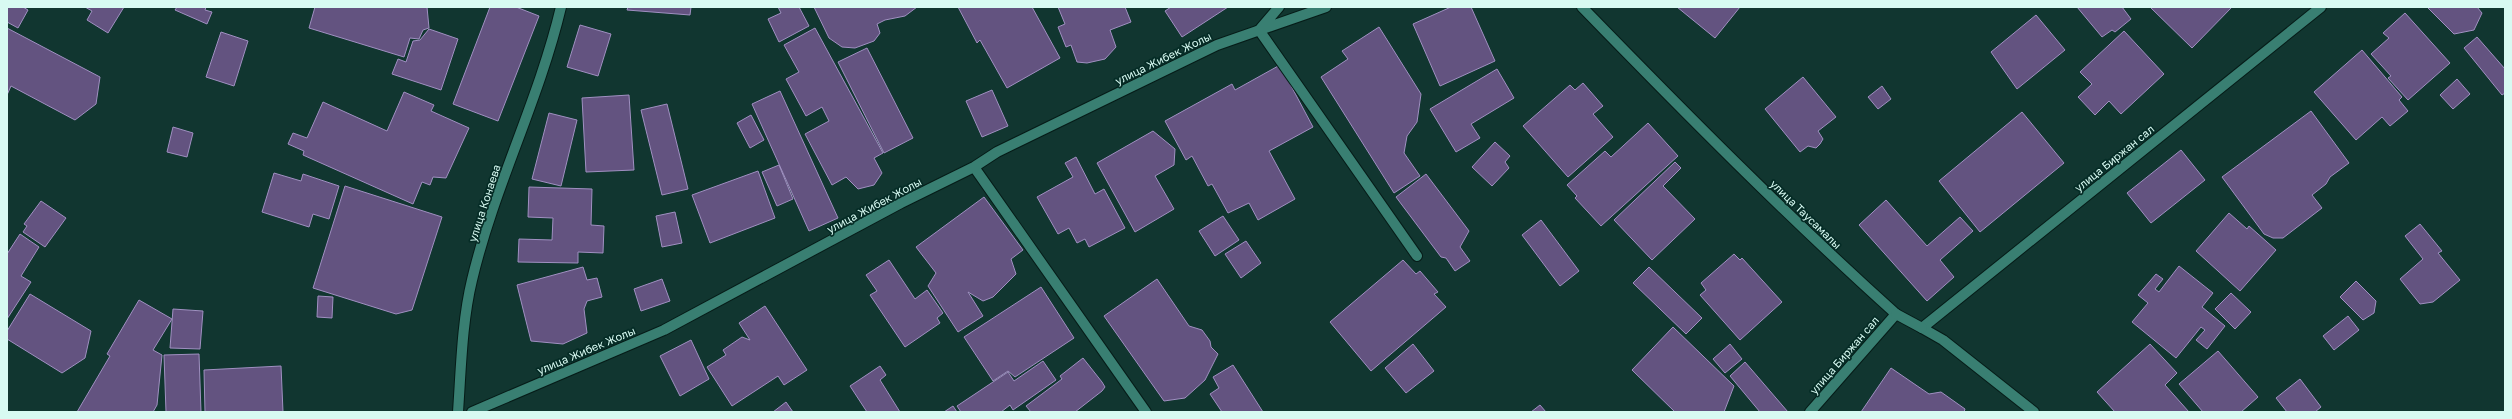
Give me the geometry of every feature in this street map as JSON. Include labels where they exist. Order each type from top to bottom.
[{"type":"street","name":"улица Конаева","points":[[458,412],[461,364],[472,280],[506,173],[554,37],[561,7]]},
{"type":"street","points":[[1260,30],[1279,7]]},
{"type":"street","points":[[1260,30],[1326,7]]},
{"type":"street","name":"улица Таусамалы","points":[[1582,7],[1703,130],[1844,267],[1896,314],[1943,340],[2034,412]]},
{"type":"street","name":"улица Биржан сал","points":[[1922,328],[2321,7]]},
{"type":"street","points":[[1260,30],[1417,256]]},
{"type":"street","name":"улица Жибек Жолы","points":[[472,412],[664,330],[902,203],[974,167],[997,152],[1210,48],[1260,30]]},
{"type":"street","points":[[974,167],[1146,412]]},
{"type":"street","name":"улица Биржан сал","points":[[1810,412],[1896,314]]},
{"type":"building","points":[[7,7],[23,7],[28,10],[18,28],[7,22]]},
{"type":"building","points":[[85,7],[124,7],[108,33],[87,20],[92,11]]},
{"type":"building","points":[[177,7],[206,7],[205,10],[212,12],[207,24],[175,10]]},
{"type":"building","points":[[315,7],[427,7],[429,28],[423,30],[419,39],[410,38],[404,57],[309,28]]},
{"type":"building","points":[[490,7],[516,7],[539,16],[498,121],[453,104]]},
{"type":"building","points":[[628,7],[691,7],[690,15],[627,10]]},
{"type":"building","points":[[778,7],[799,7],[809,26],[779,42],[768,19],[781,13]]},
{"type":"building","points":[[814,7],[917,7],[905,16],[885,20],[877,24],[880,33],[874,41],[855,48],[842,47],[829,38]]},
{"type":"building","points":[[958,7],[1032,7],[1060,58],[1007,88],[980,40],[977,43]]},
{"type":"building","points":[[1058,7],[1125,7],[1131,22],[1110,30],[1116,47],[1105,59],[1087,63],[1077,62],[1071,45],[1066,47],[1058,27],[1065,24]]},
{"type":"building","points":[[1171,7],[1228,7],[1182,37],[1165,11]]},
{"type":"building","points":[[1451,7],[1471,7],[1495,61],[1440,86],[1413,24]]},
{"type":"building","points":[[1677,7],[1740,7],[1715,38]]},
{"type":"building","points":[[2077,7],[2122,7],[2131,19],[2115,32],[2112,30],[2102,37]]},
{"type":"building","points":[[2150,7],[2232,7],[2192,48]]},
{"type":"building","points":[[2427,7],[2477,7],[2482,13],[2474,30],[2454,34]]},
{"type":"building","points":[[2405,13],[2450,63],[2408,100],[2388,78],[2391,76],[2371,54],[2389,38],[2383,33]]},
{"type":"building","points":[[2036,15],[2065,50],[2017,89],[1991,52]]},
{"type":"building","points":[[580,25],[611,34],[598,76],[567,67]]},
{"type":"building","points":[[1379,27],[1421,94],[1417,122],[1407,136],[1404,153],[1420,176],[1394,193],[1321,77],[1348,59],[1342,51]]},
{"type":"building","points":[[7,28],[100,77],[96,104],[75,120],[11,86],[7,95]]},
{"type":"building","points":[[815,28],[883,153],[874,158],[882,173],[874,185],[858,189],[846,177],[832,185],[805,134],[829,121],[822,107],[806,116],[786,79],[799,72],[784,45]]},
{"type":"building","points":[[429,29],[458,39],[441,90],[392,74],[398,59],[406,62],[413,41],[420,40]]},
{"type":"building","points":[[2124,31],[2164,74],[2121,114],[2109,101],[2095,115],[2078,97],[2092,84],[2080,72]]},
{"type":"building","points":[[221,32],[248,41],[234,86],[206,77]]},
{"type":"building","points":[[2477,37],[2505,69],[2505,93],[2502,95],[2464,48]]},
{"type":"building","points":[[867,48],[913,138],[884,153],[838,62]]},
{"type":"building","points":[[2362,50],[2402,97],[2399,100],[2408,111],[2390,126],[2382,117],[2356,140],[2314,92]]},
{"type":"building","points":[[1280,65],[1313,127],[1269,151],[1295,199],[1258,220],[1249,203],[1228,213],[1212,184],[1208,186],[1192,156],[1186,160],[1165,121],[1232,84],[1235,90]]},
{"type":"building","points":[[1497,69],[1514,98],[1471,124],[1480,138],[1456,152],[1430,109]]},
{"type":"building","points":[[1803,77],[1836,117],[1818,131],[1823,139],[1816,148],[1808,146],[1800,152],[1765,109]]},
{"type":"building","points":[[2457,79],[2470,94],[2453,109],[2440,95]]},
{"type":"building","points":[[1583,83],[1603,106],[1593,114],[1613,137],[1568,177],[1523,126],[1570,85],[1575,90]]},
{"type":"building","points":[[1882,86],[1891,99],[1878,109],[1868,97]]},
{"type":"building","points":[[992,90],[1008,126],[982,137],[966,101]]},
{"type":"building","points":[[780,91],[838,218],[809,231],[752,104]]},
{"type":"building","points":[[404,92],[434,105],[431,111],[469,128],[446,178],[433,177],[430,185],[422,182],[413,204],[303,155],[304,151],[288,144],[293,133],[307,138],[323,102],[387,131]]},
{"type":"building","points":[[629,95],[634,170],[586,172],[582,98]]},
{"type":"building","points":[[667,104],[688,189],[662,195],[641,110]]},
{"type":"building","points":[[2311,111],[2349,163],[2330,177],[2326,184],[2312,195],[2322,208],[2283,238],[2273,238],[2264,234],[2222,177]]},
{"type":"building","points":[[2022,112],[2064,163],[1980,232],[1939,181]]},
{"type":"building","points":[[549,113],[577,120],[561,186],[532,179]]},
{"type":"building","points":[[751,115],[764,140],[750,148],[737,123]]},
{"type":"building","points":[[1648,123],[1678,156],[1601,226],[1575,198],[1577,196],[1567,185],[1605,151],[1611,157]]},
{"type":"building","points":[[173,127],[193,133],[187,157],[167,152]]},
{"type":"building","points":[[1153,131],[1175,149],[1174,165],[1155,176],[1174,209],[1135,232],[1097,163]]},
{"type":"building","points":[[1495,142],[1510,156],[1505,162],[1509,168],[1492,186],[1472,167]]},
{"type":"building","points":[[2181,150],[2205,180],[2151,223],[2127,193]]},
{"type":"building","points":[[1076,157],[1095,194],[1104,189],[1125,228],[1089,247],[1085,239],[1077,243],[1069,228],[1058,234],[1037,197],[1073,177],[1065,163]]},
{"type":"building","points":[[1675,162],[1681,168],[1663,186],[1695,219],[1652,260],[1614,220]]},
{"type":"building","points":[[779,165],[793,199],[777,206],[762,172]]},
{"type":"building","points":[[758,171],[775,218],[710,243],[692,195]]},
{"type":"building","points":[[274,173],[301,181],[303,174],[339,186],[329,219],[313,214],[309,227],[262,212]]},
{"type":"building","points":[[1426,174],[1469,231],[1460,247],[1470,261],[1455,271],[1446,258],[1441,257],[1396,197]]},
{"type":"building","points":[[345,186],[442,217],[412,310],[396,314],[313,288]]},
{"type":"building","points":[[529,187],[592,189],[591,225],[604,226],[603,253],[578,252],[578,263],[518,262],[519,239],[552,240],[553,218],[528,217]]},
{"type":"building","points":[[984,197],[1023,250],[1011,259],[1016,274],[993,297],[983,301],[968,292],[983,316],[958,332],[928,286],[936,273],[916,247]]},
{"type":"building","points":[[1886,200],[1927,246],[1960,217],[1973,231],[1940,260],[1954,277],[1927,301],[1859,225]]},
{"type":"building","points":[[41,201],[66,218],[45,247],[23,232],[27,226],[24,224]]},
{"type":"building","points":[[675,212],[682,243],[662,247],[656,216]]},
{"type":"building","points":[[2229,213],[2247,229],[2249,226],[2276,250],[2240,291],[2196,251]]},
{"type":"building","points":[[1223,216],[1239,240],[1215,256],[1199,231]]},
{"type":"building","points":[[1541,220],[1579,271],[1560,286],[1522,235]]},
{"type":"building","points":[[2420,224],[2442,251],[2438,253],[2460,280],[2433,302],[2420,304],[2400,279],[2423,259],[2405,236]]},
{"type":"building","points":[[20,234],[39,247],[21,276],[31,282],[7,319],[7,254]]},
{"type":"building","points":[[1246,241],[1261,263],[1241,278],[1225,254]]},
{"type":"building","points":[[1734,254],[1740,260],[1742,258],[1782,302],[1740,340],[1700,295],[1706,290],[1701,283]]},
{"type":"building","points":[[889,260],[915,299],[927,290],[943,313],[937,318],[940,323],[905,347],[870,295],[877,291],[866,275]]},
{"type":"building","points":[[1403,260],[1416,274],[1420,271],[1438,292],[1434,294],[1446,307],[1371,371],[1330,322]]},
{"type":"building","points":[[2179,266],[2213,293],[2202,307],[2225,326],[2207,349],[2196,340],[2205,330],[2201,327],[2176,358],[2132,322],[2148,303],[2138,295],[2156,274],[2163,279],[2155,289],[2159,292]]},
{"type":"building","points":[[583,267],[587,280],[597,278],[602,297],[587,301],[584,309],[587,333],[563,344],[531,341],[517,285]]},
{"type":"building","points":[[1649,267],[1702,318],[1686,334],[1633,283]]},
{"type":"building","points":[[662,279],[670,301],[641,311],[634,289]]},
{"type":"building","points":[[1157,279],[1189,326],[1202,330],[1210,341],[1211,347],[1218,354],[1205,380],[1185,398],[1164,401],[1104,316]]},
{"type":"building","points":[[2356,281],[2376,301],[2374,313],[2363,320],[2340,297]]},
{"type":"building","points":[[1041,287],[1074,338],[1015,377],[1008,371],[993,381],[964,337]]},
{"type":"building","points":[[2231,293],[2251,312],[2235,329],[2215,309]]},
{"type":"building","points":[[30,294],[91,331],[85,358],[62,373],[7,339],[7,331]]},
{"type":"building","points":[[318,296],[333,297],[332,318],[317,317]]},
{"type":"building","points":[[139,300],[172,319],[153,350],[162,355],[157,405],[153,412],[77,412],[110,356],[107,354]]},
{"type":"building","points":[[765,306],[807,370],[784,385],[778,376],[732,406],[707,367],[726,355],[723,350],[742,337],[750,340],[739,323]]},
{"type":"building","points":[[173,309],[203,311],[200,349],[170,348]]},
{"type":"building","points":[[2348,316],[2359,330],[2334,350],[2323,336]]},
{"type":"building","points":[[1673,327],[1734,386],[1724,412],[1675,412],[1632,370]]},
{"type":"building","points":[[691,340],[709,379],[680,396],[660,356]]},
{"type":"building","points":[[1413,344],[1434,371],[1406,393],[1385,368]]},
{"type":"building","points":[[1730,344],[1742,359],[1725,373],[1713,359]]},
{"type":"building","points":[[2150,344],[2177,373],[2165,385],[2189,412],[2115,412],[2097,392]]},
{"type":"building","points":[[2218,351],[2258,397],[2241,412],[2203,412],[2179,384]]},
{"type":"building","points":[[199,354],[201,412],[166,412],[164,355]]},
{"type":"building","points":[[1083,358],[1105,387],[1102,391],[1075,412],[1031,412],[1026,406],[1062,379],[1060,376]]},
{"type":"building","points":[[1043,361],[1056,380],[1013,410],[1010,405],[1001,412],[961,412],[957,406],[1008,372],[1014,381]]},
{"type":"building","points":[[1745,362],[1788,412],[1760,412],[1730,376]]},
{"type":"building","points":[[1233,365],[1263,412],[1222,412],[1210,394],[1219,388],[1213,377]]},
{"type":"building","points":[[281,366],[283,412],[205,412],[204,370]]},
{"type":"building","points":[[880,366],[886,375],[880,380],[900,412],[867,412],[850,386]]},
{"type":"building","points":[[1891,368],[1929,394],[1941,392],[1965,409],[1964,412],[1861,412]]},
{"type":"building","points":[[2300,379],[2321,407],[2315,412],[2287,412],[2276,398]]},
{"type":"building","points":[[786,402],[793,412],[773,412]]},
{"type":"building","points":[[1540,405],[1546,412],[1531,412]]},
{"type":"building","points":[[953,406],[957,412],[944,412]]}]
